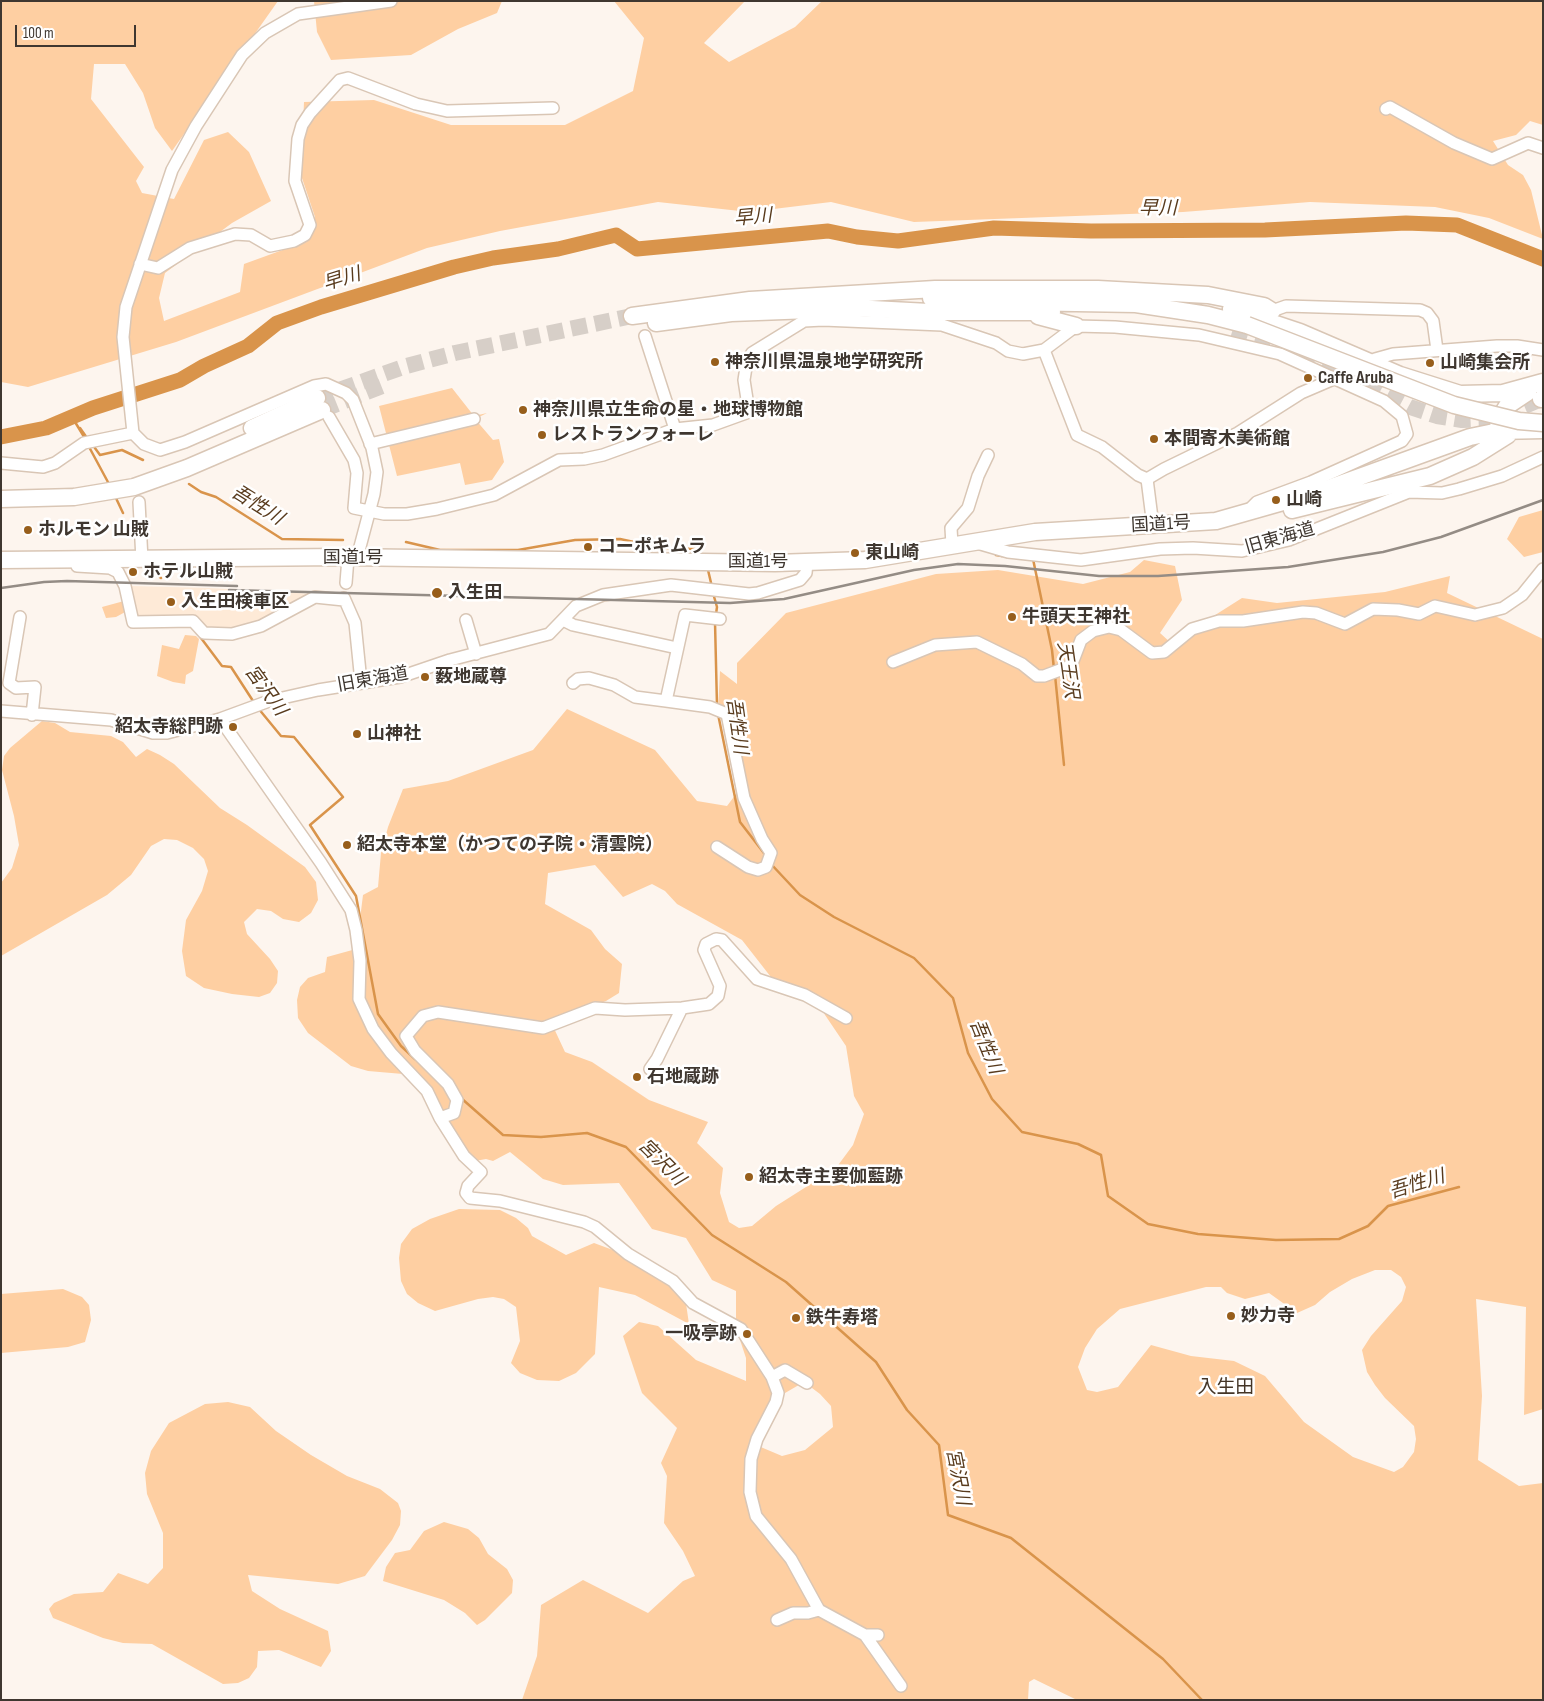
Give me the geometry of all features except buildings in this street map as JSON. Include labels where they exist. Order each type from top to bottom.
[{"type":"highway","points":[[637,326],[750,300],[935,289],[1098,290],[1231,298],[1264,306],[1270,314]]},
{"type":"highway","points":[[1165,294],[1256,316],[1400,375],[1460,394],[1503,394],[1542,391]]},
{"type":"highway","points":[[816,296],[1136,304],[1208,315],[1294,343],[1413,391],[1454,405],[1519,421],[1543,421]]},
{"type":"highway","points":[[637,326],[731,313],[914,306],[957,301]]},
{"type":"highway","points":[[853,308],[929,312],[1108,313],[1156,316],[1232,332]]},
{"type":"highway","points":[[1026,313],[1076,326]]},
{"type":"highway","points":[[1216,521],[1265,517],[1430,476],[1473,457],[1503,433],[1499,419],[1507,406],[1516,398],[1542,391]]},
{"type":"highway","points":[[1,498],[74,498],[134,487],[187,468],[323,408]]},
{"type":"highway","points":[[1,489],[72,489],[118,481],[323,408]]},
{"type":"highway","points":[[1,505],[68,506],[99,502],[152,489],[204,469],[298,419]]},
{"type":"highway","name":"国道1号","points":[[1503,433],[1543,421]]},
{"type":"highway","name":"国道1号","points":[[1,560],[352,558],[807,562],[865,560],[1035,532],[1216,521],[1318,492],[1470,437],[1543,430]]},
{"type":"street","points":[[346,583],[352,558],[369,512],[377,472],[368,440],[352,400],[346,393],[326,384],[320,384],[172,447],[160,450],[151,448],[133,430],[124,337],[126,307],[147,266],[172,170],[222,84],[254,42],[276,25],[298,14],[391,1]]},
{"type":"street","points":[[147,266],[190,248],[235,234],[250,235],[270,246],[294,241],[305,235],[310,225],[295,181],[298,139],[302,125],[310,113],[340,80],[348,78],[416,104],[447,111],[553,108]]},
{"type":"street","points":[[1386,109],[1390,106],[1454,143],[1492,159],[1528,143],[1543,148]]},
{"type":"street","points":[[1270,314],[1286,306],[1420,310],[1427,313],[1433,321],[1437,350]]},
{"type":"street","points":[[323,408],[354,460],[357,473],[354,508],[369,512],[407,514],[494,495],[559,460],[584,459],[603,455],[675,429],[713,425],[749,412],[744,380],[747,361],[752,353],[768,341],[804,321],[942,324],[996,343],[1008,351],[1023,354],[1044,350],[1076,326],[1164,330],[1257,342],[1384,401],[1402,416],[1407,434],[1406,438],[1311,482],[1257,502],[1245,513]]},
{"type":"street","points":[[637,326],[675,429]]},
{"type":"street","points":[[1375,359],[1393,354],[1497,346],[1517,346],[1543,350]]},
{"type":"street","points":[[1044,350],[1076,435],[1102,447],[1138,475],[1147,479]]},
{"type":"street","points":[[1147,479],[1164,468],[1183,461],[1238,433],[1301,393],[1350,372]]},
{"type":"street","points":[[368,440],[474,419]]},
{"type":"street","points":[[1,463],[43,466],[55,463],[84,443],[133,430]]},
{"type":"street","points":[[952,545],[951,528],[968,508],[978,476],[988,455]]},
{"type":"street","name":"旧東海道","points":[[977,542],[1008,552],[1081,560],[1160,549],[1194,548],[1242,551],[1289,540],[1409,492],[1442,493],[1479,484],[1502,476],[1543,457]]},
{"type":"street","points":[[1147,479],[1152,526]]},
{"type":"street","points":[[139,502],[142,560]]},
{"type":"street","points":[[56,560],[61,566],[110,568],[118,572],[126,586],[133,622],[193,621],[204,633],[232,634],[261,626],[315,597],[344,599],[355,624],[361,682]]},
{"type":"street","name":"旧東海道","points":[[1,711],[111,720],[153,733],[167,733],[310,692],[400,677],[548,634],[576,606],[589,599],[646,587],[671,585],[749,594],[758,593],[800,580],[806,573],[807,562]]},
{"type":"street","points":[[893,662],[936,645],[977,642],[1022,664],[1037,676],[1044,676],[1068,668],[1074,661],[1081,640],[1093,631],[1109,628],[1120,630],[1152,654],[1164,652],[1192,629],[1219,621],[1243,621],[1303,612],[1316,613],[1345,624],[1373,609],[1398,610],[1419,614],[1435,606],[1475,615],[1503,608],[1522,595],[1543,568]]},
{"type":"street","points":[[666,701],[685,616],[720,619]]},
{"type":"street","points":[[20,617],[9,683],[16,688],[36,687],[32,715]]},
{"type":"street","points":[[466,620],[476,654]]},
{"type":"street","points":[[563,620],[573,625],[677,648]]},
{"type":"street","points":[[573,684],[578,679],[588,678],[614,685],[635,697],[710,707],[727,714],[744,798],[762,839],[771,853],[766,867],[758,870],[748,867],[717,847]]},
{"type":"street","points":[[220,719],[321,862],[351,910],[360,961],[359,999],[373,1029],[391,1053],[427,1091],[440,1118],[464,1156],[482,1172],[468,1186],[466,1193],[470,1198],[500,1201],[584,1222],[595,1227],[628,1254],[673,1282],[692,1303],[741,1329],[772,1377],[778,1393],[776,1402],[757,1439],[751,1459],[749,1481],[756,1516],[791,1559],[819,1610],[865,1635],[878,1636]]},
{"type":"street","points":[[440,1118],[454,1114],[457,1100],[448,1084],[415,1051],[406,1036],[423,1016],[438,1012],[543,1028],[595,1008],[625,1010],[682,1008],[709,1004],[718,996],[720,986],[704,950],[706,944],[716,939],[722,940],[757,979],[805,994],[846,1018]]},
{"type":"street","points":[[650,1069],[657,1060],[682,1008]]},
{"type":"street","points":[[772,1377],[785,1370],[807,1382]]},
{"type":"street","points":[[777,1620],[792,1613],[808,1613],[819,1610]]},
{"type":"street","points":[[865,1635],[900,1686]]},
{"type":"shaded area","points":[[1,1],[278,1],[172,151],[155,128],[143,93],[125,64],[94,64],[91,99],[144,167],[136,181],[142,193],[174,199],[204,140],[228,132],[249,152],[271,201],[232,223],[165,273],[159,298],[164,321],[240,292],[244,264],[299,244],[315,217],[301,175],[304,102],[374,100],[451,125],[565,125],[633,91],[644,38],[614,1],[745,1],[704,43],[729,62],[795,27],[822,1],[1543,1],[1543,125],[1530,121],[1516,135],[1493,141],[1508,165],[1523,175],[1531,190],[1543,239],[1489,218],[1435,207],[1310,202],[1183,212],[914,222],[831,202],[749,212],[658,202],[500,231],[427,248],[176,342],[28,387],[1,382]]},
{"type":"shaded area","points":[[314,1],[502,1],[497,13],[458,29],[411,55],[331,60],[317,32]]},
{"type":"shaded area","points":[[452,388],[474,416],[487,413],[475,419],[493,440],[499,439],[504,462],[492,480],[465,485],[460,463],[397,476],[379,406]]},
{"type":"shaded area","points":[[1543,510],[1543,552],[1524,557],[1507,539],[1519,517]]},
{"type":"shaded area","points":[[1144,560],[1175,566],[1182,600],[1160,633],[1171,643],[1242,598],[1277,603],[1385,592],[1450,576],[1447,593],[1543,639],[1543,1409],[1524,1415],[1526,1307],[1476,1299],[1482,1396],[1478,1460],[1519,1486],[1543,1483],[1543,1700],[1077,1700],[1034,1679],[1029,1682],[1028,1700],[522,1700],[537,1656],[541,1605],[583,1580],[648,1613],[683,1581],[695,1576],[683,1551],[664,1523],[667,1476],[661,1463],[677,1428],[642,1393],[623,1336],[639,1322],[658,1326],[696,1360],[746,1381],[746,1358],[736,1328],[736,1291],[712,1280],[686,1238],[652,1229],[619,1183],[563,1185],[543,1179],[510,1152],[493,1161],[486,1159],[475,1161],[463,1149],[427,1087],[403,1074],[368,1071],[351,1066],[308,1033],[298,1018],[297,1000],[300,987],[308,978],[325,972],[327,957],[356,949],[364,938],[360,919],[363,895],[378,887],[381,853],[388,827],[403,789],[448,781],[533,750],[567,709],[655,750],[697,801],[727,806],[736,794],[728,737],[718,711],[720,671],[737,684],[737,663],[786,613],[936,574],[998,570],[1083,584],[1130,572]],"holes":[[[595,865],[623,897],[652,884],[665,891],[677,904],[742,940],[774,981],[806,997],[823,1012],[846,1046],[854,1096],[864,1114],[853,1145],[836,1168],[776,1206],[752,1226],[739,1228],[729,1222],[720,1193],[723,1168],[697,1143],[708,1122],[649,1100],[592,1062],[565,1052],[551,1022],[606,1001],[619,993],[622,964],[605,949],[591,930],[545,904],[548,873]],[[1375,1270],[1391,1270],[1401,1277],[1406,1287],[1402,1301],[1371,1336],[1362,1350],[1367,1372],[1375,1385],[1385,1398],[1414,1426],[1416,1439],[1414,1452],[1403,1467],[1394,1472],[1353,1457],[1304,1422],[1265,1376],[1234,1361],[1191,1356],[1151,1345],[1118,1387],[1097,1392],[1087,1390],[1078,1367],[1085,1348],[1097,1329],[1120,1309],[1206,1287],[1221,1287],[1227,1293],[1245,1299],[1269,1293],[1297,1313],[1315,1305],[1330,1292],[1352,1279]],[[804,1382],[820,1394],[831,1406],[833,1427],[805,1450],[782,1456],[756,1445],[773,1400]]]},
{"type":"shaded area","name":"入生田検車区","points":[[130,586],[314,594],[267,621],[233,631],[138,620]]},
{"type":"shaded area","points":[[124,601],[127,611],[116,617],[106,618],[102,607]]},
{"type":"shaded area","points":[[185,635],[196,636],[199,639],[193,671],[186,675],[185,684],[157,676],[162,645],[179,649]]},
{"type":"shaded area","points":[[42,721],[55,723],[70,732],[111,736],[123,742],[136,757],[147,749],[160,755],[174,764],[220,808],[305,867],[316,882],[318,900],[311,913],[299,922],[283,919],[271,911],[257,909],[244,922],[247,934],[270,959],[278,971],[277,983],[270,993],[259,997],[232,994],[204,988],[186,976],[182,951],[186,920],[202,891],[208,871],[204,859],[193,848],[177,840],[164,839],[151,846],[131,875],[107,895],[1,956],[1,883],[12,868],[19,845],[14,816],[2,770],[4,756],[10,748]]},
{"type":"shaded area","points":[[459,1209],[500,1210],[516,1218],[528,1228],[532,1236],[566,1255],[594,1243],[640,1260],[684,1290],[689,1324],[635,1295],[599,1287],[595,1354],[576,1373],[559,1381],[537,1380],[520,1373],[511,1363],[520,1341],[516,1307],[504,1299],[493,1297],[478,1299],[435,1311],[418,1303],[407,1294],[401,1281],[399,1258],[401,1244],[412,1229],[430,1219]]},
{"type":"shaded area","points":[[63,1289],[82,1297],[89,1305],[91,1320],[85,1342],[68,1347],[1,1353],[1,1294]]},
{"type":"shaded area","points":[[228,1402],[250,1407],[276,1431],[311,1455],[347,1476],[380,1489],[398,1503],[401,1511],[400,1525],[392,1540],[365,1576],[338,1584],[248,1575],[252,1591],[280,1609],[328,1631],[331,1651],[321,1667],[279,1650],[258,1651],[257,1667],[249,1678],[238,1683],[223,1684],[152,1644],[123,1643],[103,1638],[53,1618],[49,1609],[54,1603],[74,1594],[103,1592],[118,1573],[148,1584],[163,1568],[163,1533],[147,1494],[145,1473],[151,1451],[169,1423],[205,1404]]},
{"type":"shaded area","points":[[444,1522],[468,1529],[479,1538],[488,1554],[507,1569],[513,1580],[512,1593],[485,1620],[477,1625],[465,1613],[444,1600],[383,1581],[386,1567],[395,1553],[410,1550],[424,1531]]},
{"type":"waterway","name":"早川","points":[[1,437],[46,428],[93,408],[180,380],[204,366],[248,346],[277,323],[321,307],[454,267],[493,258],[558,249],[616,235],[637,249],[828,231],[857,237],[898,241],[994,228],[1091,231],[1265,230],[1406,223],[1457,225],[1543,259]]},
{"type":"waterway","name":"宮沢川","points":[[72,417],[86,440]]},
{"type":"waterway","name":"宮沢川","points":[[80,428],[87,438]]},
{"type":"waterway","name":"吾性川","points":[[92,444],[100,455],[122,450],[143,460]]},
{"type":"waterway","name":"宮沢川","points":[[88,445],[109,484]]},
{"type":"waterway","name":"吾性川","points":[[189,484],[201,492],[216,497],[282,539],[343,540]]},
{"type":"waterway","name":"宮沢川","points":[[115,496],[123,513]]},
{"type":"waterway","name":"吾性川","points":[[406,542],[440,550],[518,550],[575,540],[620,539],[662,548],[699,549]]},
{"type":"waterway","name":"天王沢","points":[[996,555],[1002,556]]},
{"type":"waterway","name":"天王沢","points":[[1033,559],[1052,650],[1054,669]]},
{"type":"waterway","name":"宮沢川","points":[[149,568],[161,578]]},
{"type":"waterway","name":"吾性川","points":[[708,570],[712,587]]},
{"type":"waterway","name":"吾性川","points":[[713,593],[717,607],[716,614]]},
{"type":"waterway","name":"吾性川","points":[[715,622],[717,706]]},
{"type":"waterway","name":"宮沢川","points":[[198,634],[222,666],[231,667],[255,704]]},
{"type":"waterway","name":"天王沢","points":[[1055,675],[1064,765]]},
{"type":"waterway","name":"宮沢川","points":[[258,708],[281,736],[294,737],[343,797],[310,825],[356,896],[378,1014],[401,1046],[415,1059]]},
{"type":"waterway","name":"吾性川","points":[[718,714],[740,822],[767,857]]},
{"type":"waterway","name":"吾性川","points":[[771,864],[800,895],[834,917],[914,958],[953,998],[968,1053],[992,1099],[1022,1132],[1078,1144],[1101,1155],[1108,1196],[1148,1224],[1198,1234],[1276,1240],[1339,1239],[1368,1226],[1388,1206],[1459,1187]]},
{"type":"waterway","name":"宮沢川","points":[[461,1098],[503,1135],[541,1137],[587,1133],[626,1147],[712,1235],[786,1282],[876,1362],[907,1410],[939,1445],[948,1515],[1011,1538],[1163,1659],[1202,1700]]},
{"type":"tunnel","points":[[317,398],[403,367],[455,353],[632,316]]},
{"type":"tunnel","points":[[1232,332],[1292,351],[1356,378],[1410,407],[1437,416],[1462,420],[1487,419],[1513,411],[1541,399]]},
{"type":"tunnel","points":[[322,410],[382,386]]},
{"type":"railway","points":[[229,590],[730,603],[784,599],[914,570],[958,564],[1005,566],[1099,576],[1158,576],[1288,567],[1383,552],[1441,537],[1543,500]]},
{"type":"railway","points":[[1,588],[67,581],[237,586]]},
{"type":"place","name":"神奈川県温泉地学研究所","points":[[715,362]]},
{"type":"place","name":"山崎集会所","points":[[1430,363]]},
{"type":"place","name":"Caffe Aruba","points":[[1308,378]]},
{"type":"place","name":"神奈川県立生命の星・地球博物館","points":[[523,410]]},
{"type":"place","name":"レストランフォーレ","points":[[542,435]]},
{"type":"place","name":"本間寄木美術館","points":[[1154,439]]},
{"type":"place","name":"山崎","points":[[1276,500]]},
{"type":"place","name":"ホルモン 山賊","points":[[28,530]]},
{"type":"place","name":"コーポキムラ","points":[[588,547]]},
{"type":"place","name":"東山崎","points":[[855,553]]},
{"type":"place","name":"ホテル山賊","points":[[133,572]]},
{"type":"place","name":"入生田","points":[[437,593]]},
{"type":"place","name":"入生田検車区","points":[[171,602]]},
{"type":"place","name":"牛頭天王神社","points":[[1012,617]]},
{"type":"place","name":"薮地蔵尊","points":[[425,677]]},
{"type":"place","name":"紹太寺総門跡","points":[[233,727]]},
{"type":"place","name":"山神社","points":[[357,734]]},
{"type":"place","name":"紹太寺本堂（かつての子院・清雲院）","points":[[347,845]]},
{"type":"place","name":"石地蔵跡","points":[[637,1077]]},
{"type":"place","name":"紹太寺主要伽藍跡","points":[[749,1177]]},
{"type":"place","name":"妙力寺","points":[[1231,1316]]},
{"type":"place","name":"鉄牛寿塔","points":[[796,1318]]},
{"type":"place","name":"一吸亭跡","points":[[747,1334]]},
{"type":"district","name":"入生田","points":[[1226,1388]]}]
